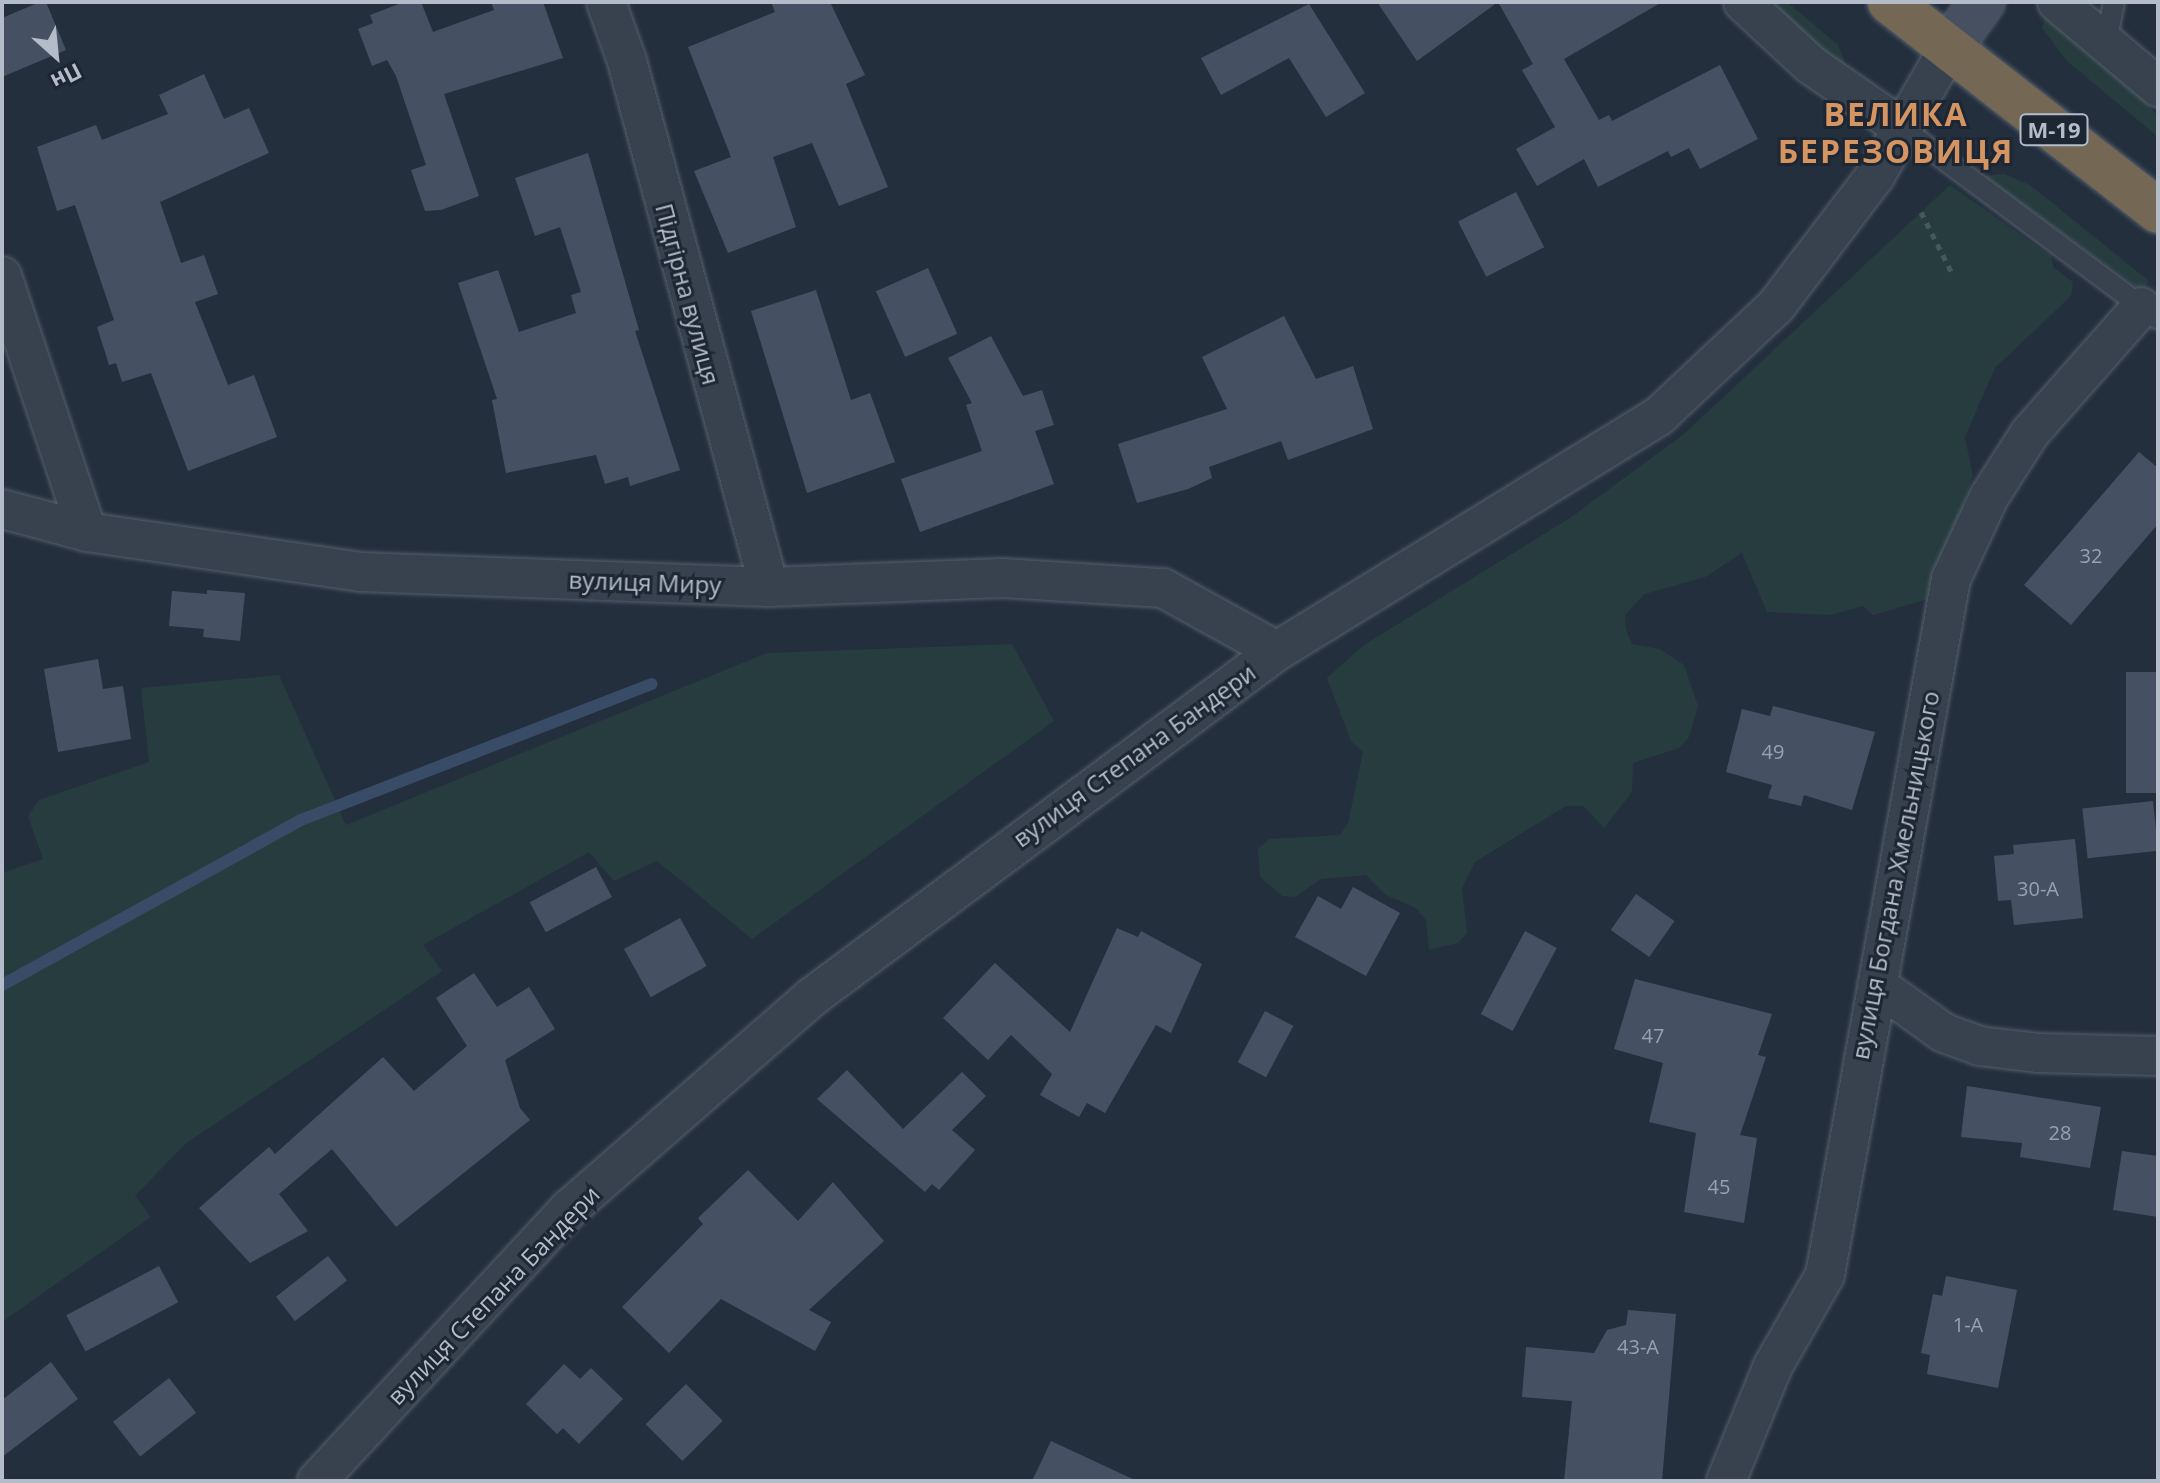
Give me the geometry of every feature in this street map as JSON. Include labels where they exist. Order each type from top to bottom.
[{"type":"highway","name":"М-19","points":[[1890,2],[2158,211]]},
{"type":"street","name":"Підгірна вулиця","points":[[606,2],[627,61],[769,587]]},
{"type":"street","points":[[1743,2],[1811,65],[1902,128]]},
{"type":"street","points":[[1949,48],[1982,2]]},
{"type":"street","points":[[2057,2],[2158,87]]},
{"type":"street","name":"вулиця Степана Бандери","points":[[317,1481],[569,1209],[812,997],[1277,651],[1660,415],[1776,306],[1875,176],[1949,48]]},
{"type":"street","points":[[2,276],[87,532]]},
{"type":"street","name":"вулиця Богдана Хмельницького","points":[[1726,1481],[1773,1366],[1825,1275],[1951,579],[1989,497],[2030,433],[2149,313]]},
{"type":"street","name":"вулиця Миру","points":[[2,509],[87,532],[360,572],[769,587],[1002,578],[1163,588],[1277,651]]},
{"type":"street","points":[[1877,985],[1944,1033],[1979,1046],[2038,1053],[2158,1056]]},
{"type":"lane","points":[[2106,43],[2114,2]]},
{"type":"lane","points":[[1902,128],[2149,313]]},
{"type":"path","points":[[1921,212],[1952,273]]},
{"type":"green space","points":[[1756,2],[1787,2],[1838,45],[1852,79]]},
{"type":"green space","points":[[2045,14],[2120,73],[2158,116],[2158,137],[2067,61],[2042,28]]},
{"type":"green space","points":[[2004,174],[2030,185],[2149,281],[2142,291],[1984,176]]},
{"type":"green space","points":[[1950,185],[2051,256],[2053,267],[2073,282],[2071,296],[1995,368],[1965,437],[1973,476],[1932,598],[1873,615],[1863,606],[1830,615],[1767,612],[1742,553],[1705,577],[1645,594],[1625,615],[1626,630],[1632,644],[1660,649],[1684,665],[1698,706],[1689,737],[1679,748],[1633,763],[1632,792],[1604,828],[1583,806],[1566,806],[1475,862],[1462,888],[1467,933],[1458,943],[1429,950],[1426,920],[1416,908],[1386,895],[1366,875],[1321,879],[1295,897],[1282,896],[1260,877],[1258,849],[1269,839],[1340,835],[1348,823],[1363,752],[1351,741],[1327,678],[1364,645],[1570,518],[1684,434]]},
{"type":"green space","points":[[1012,644],[1054,721],[752,939],[657,861],[614,881],[589,852],[423,945],[442,971],[185,1144],[135,1196],[151,1217],[2,1322],[2,873],[43,859],[28,816],[39,800],[149,762],[141,688],[279,675],[346,825],[767,653]]},
{"type":"building","points":[[46,2],[66,50],[2,77],[2,18]]},
{"type":"building","points":[[404,2],[421,2],[433,32],[494,10],[491,2],[543,2],[563,58],[444,94],[479,196],[441,210],[425,211],[411,170],[426,165],[396,76],[387,60],[372,66],[358,29],[373,23],[370,15]]},
{"type":"building","points":[[771,2],[830,2],[865,75],[846,84],[888,187],[839,206],[812,143],[773,157],[796,227],[728,253],[694,171],[731,157],[688,47],[775,12]]},
{"type":"building","points":[[1377,2],[1498,2],[1417,61]]},
{"type":"building","points":[[1498,2],[1662,2],[1564,59],[1599,120],[1609,115],[1612,121],[1720,65],[1758,139],[1700,169],[1689,148],[1671,157],[1668,151],[1598,187],[1584,159],[1537,186],[1516,149],[1555,127],[1522,70],[1533,64]]},
{"type":"building","points":[[1309,4],[1365,93],[1326,117],[1289,58],[1221,95],[1201,58]]},
{"type":"building","points":[[204,74],[224,119],[249,108],[269,153],[160,202],[181,263],[204,255],[218,294],[195,302],[228,385],[254,375],[277,437],[188,471],[151,373],[122,382],[116,363],[109,365],[97,327],[114,320],[75,205],[57,211],[37,147],[96,125],[102,140],[168,114],[159,95]]},
{"type":"building","points":[[588,153],[639,330],[635,331],[680,470],[630,486],[628,477],[605,484],[596,455],[506,473],[492,400],[497,399],[458,283],[498,270],[519,332],[576,313],[571,295],[581,292],[560,227],[535,236],[515,178]]},
{"type":"building","points":[[1516,192],[1544,247],[1486,277],[1458,222]]},
{"type":"building","points":[[928,268],[957,334],[905,357],[876,291]]},
{"type":"building","points":[[816,290],[851,400],[870,393],[895,462],[807,493],[751,311]]},
{"type":"building","points":[[1284,316],[1316,379],[1353,366],[1373,429],[1288,460],[1281,441],[1209,467],[1212,478],[1188,489],[1137,503],[1118,444],[1227,409],[1202,357]]},
{"type":"building","points":[[991,336],[1023,396],[1042,390],[1054,425],[1035,431],[1054,484],[920,532],[901,479],[982,451],[966,405],[972,403],[948,358]]},
{"type":"building","points":[[2139,452],[2158,468],[2158,524],[2071,625],[2024,585]]},
{"type":"building","points":[[207,590],[245,593],[240,641],[203,637],[204,629],[169,626],[172,591],[207,594]]},
{"type":"building","points":[[98,659],[103,689],[123,686],[131,739],[58,752],[44,669]]},
{"type":"building","points":[[2126,672],[2158,672],[2158,793],[2126,793]]},
{"type":"building","points":[[1773,706],[1875,732],[1852,810],[1804,795],[1801,806],[1768,798],[1772,785],[1726,772],[1742,709],[1770,716]]},
{"type":"building","points":[[2153,801],[2158,851],[2088,858],[2082,808]]},
{"type":"building","points":[[2075,839],[2083,918],[2014,925],[2011,900],[1998,901],[1994,856],[2014,854],[2013,845]]},
{"type":"building","points":[[596,867],[612,897],[546,932],[530,902]]},
{"type":"building","points":[[1353,887],[1400,913],[1366,976],[1295,937],[1318,896],[1341,909]]},
{"type":"building","points":[[1636,894],[1675,921],[1649,957],[1611,930]]},
{"type":"building","points":[[680,918],[707,966],[651,997],[624,949]]},
{"type":"building","points":[[1117,928],[1138,937],[1141,931],[1202,964],[1171,1033],[1156,1025],[1105,1113],[1087,1103],[1079,1117],[1040,1095],[1052,1074],[1011,1035],[988,1060],[943,1018],[995,963],[1070,1032]]},
{"type":"building","points":[[1525,931],[1557,948],[1513,1031],[1481,1014]]},
{"type":"building","points":[[474,973],[497,1007],[529,987],[555,1029],[505,1060],[520,1108],[530,1120],[396,1227],[332,1149],[279,1194],[308,1231],[250,1263],[199,1208],[269,1147],[275,1154],[383,1057],[414,1091],[467,1046],[436,998]]},
{"type":"building","points":[[1635,979],[1772,1014],[1758,1055],[1766,1057],[1740,1135],[1757,1138],[1744,1223],[1684,1212],[1696,1133],[1649,1122],[1663,1063],[1614,1049]]},
{"type":"building","points":[[1265,1011],[1293,1026],[1266,1077],[1238,1062]]},
{"type":"building","points":[[847,1070],[903,1129],[962,1072],[986,1096],[952,1130],[975,1150],[939,1190],[932,1184],[925,1192],[817,1099]]},
{"type":"building","points":[[1967,1086],[2101,1107],[2090,1168],[2020,1157],[2022,1143],[1961,1137]]},
{"type":"building","points":[[2122,1151],[2158,1156],[2158,1217],[2113,1210]]},
{"type":"building","points":[[748,1170],[798,1221],[833,1182],[884,1241],[809,1310],[831,1322],[815,1351],[721,1299],[669,1353],[622,1307],[703,1224],[698,1218]]},
{"type":"building","points":[[328,1256],[347,1280],[295,1321],[276,1297]]},
{"type":"building","points":[[159,1266],[178,1302],[86,1351],[66,1315]]},
{"type":"building","points":[[1946,1276],[2017,1290],[1998,1388],[1927,1374],[1930,1355],[1921,1353],[1933,1294],[1942,1296]]},
{"type":"building","points":[[1628,1310],[1676,1314],[1662,1481],[1564,1481],[1572,1401],[1522,1397],[1526,1347],[1594,1353],[1607,1330],[1626,1325]]},
{"type":"building","points":[[51,1362],[78,1399],[2,1457],[2,1400]]},
{"type":"building","points":[[564,1364],[580,1379],[591,1368],[623,1399],[579,1444],[563,1428],[557,1434],[526,1404]]},
{"type":"building","points":[[169,1378],[196,1413],[140,1456],[113,1422]]},
{"type":"building","points":[[686,1384],[723,1421],[682,1461],[646,1424]]},
{"type":"building","points":[[1051,1441],[1137,1481],[1032,1481]]},
{"type":"waterway","points":[[2,985],[301,820],[652,684]]},
{"type":"district","name":"ВЕЛИКА БЕРЕЗОВИЦЯ","points":[[1896,134]]}]
